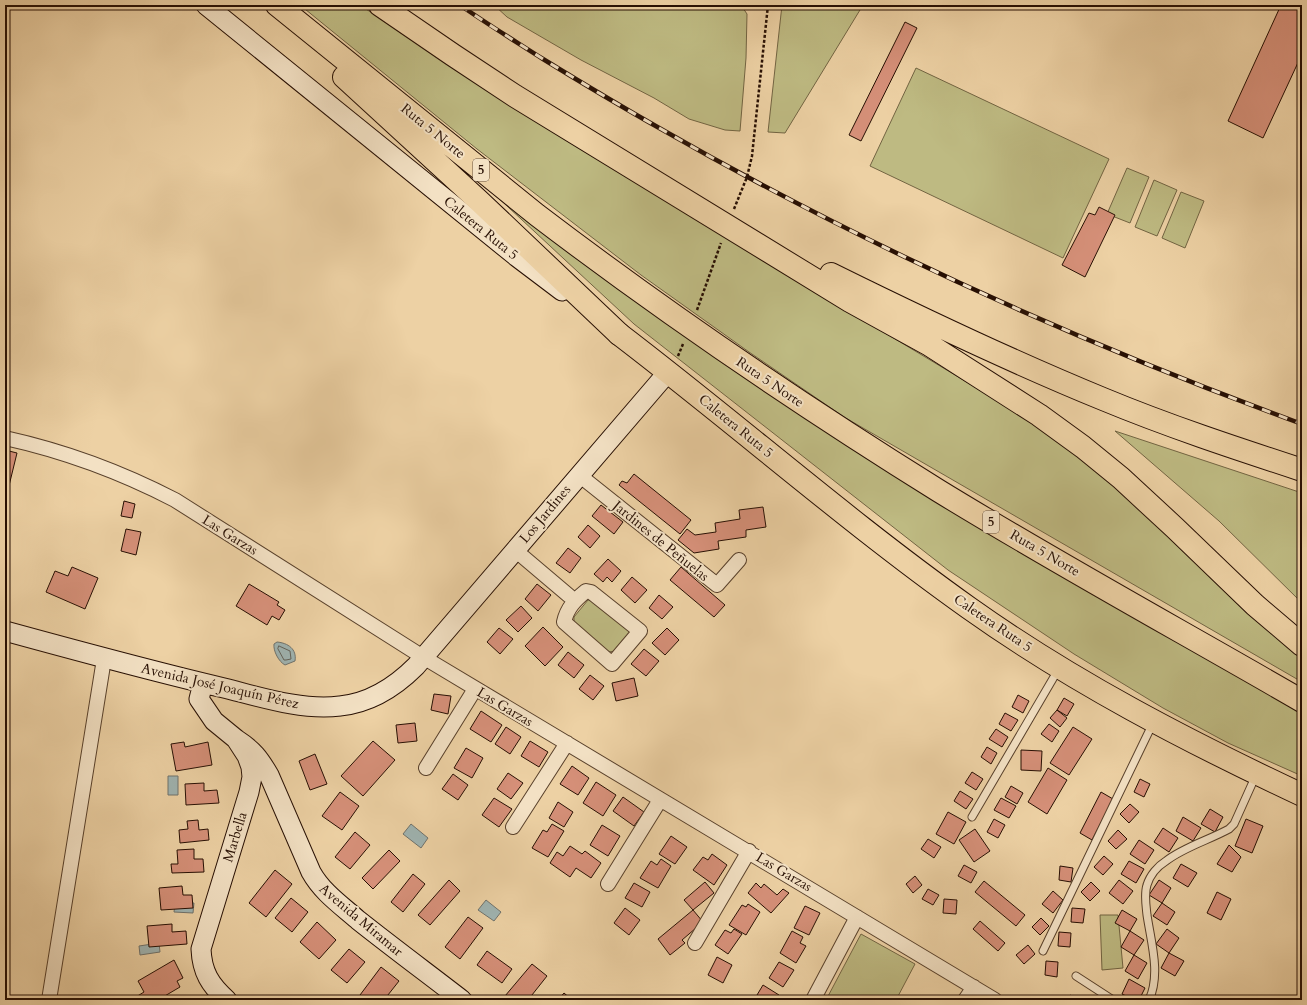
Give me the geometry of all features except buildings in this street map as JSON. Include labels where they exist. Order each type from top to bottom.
[{"type":"main road","points":[[267,5],[478,200],[619,334]]},
{"type":"main road","name":"Ruta 5 Norte","points":[[277,5],[537,215],[690,327],[800,402],[940,491],[1081,575],[1302,701]]},
{"type":"main road","points":[[380,5],[446,51],[515,96],[850,301],[928,344],[988,381],[1038,415],[1083,447],[1139,494],[1256,605],[1302,645]]},
{"type":"main road","points":[[728,225],[1047,376],[1161,422],[1302,470]]},
{"type":"main road","name":"Caletera Ruta 5","points":[[619,334],[868,533],[919,572],[1008,635],[1059,667],[1154,721],[1256,774],[1302,795]]},
{"type":"street","name":"Caletera Ruta 5","points":[[206,5],[517,257],[619,334]]},
{"type":"street","name":"Los Jardines","points":[[423,657],[668,372]]},
{"type":"street","name":"Las Garzas","points":[[5,438],[35,444],[77,457],[152,488],[174,500],[475,689],[660,800],[749,851],[995,1000]]},
{"type":"street","name":"Jardines de Peñuelas","points":[[578,475],[717,585],[739,560]]},
{"type":"street","points":[[515,550],[574,600]]},
{"type":"street","points":[[586,591],[592,592],[640,631],[612,664],[564,622],[565,615],[574,600],[586,591]]},
{"type":"street","name":"Avenida José Joaquín Pérez","points":[[5,631],[104,659],[274,700],[309,706],[341,706],[371,698],[391,688],[408,674],[423,657]]},
{"type":"street","points":[[49,1000],[104,659]]},
{"type":"street","name":"Marbella","points":[[203,683],[199,699],[214,721],[236,739],[247,756],[251,767],[252,777],[249,792],[201,949],[201,959],[209,980],[215,990],[227,1000]]},
{"type":"street","points":[[426,768],[475,689]]},
{"type":"street","name":"Avenida Miramar","points":[[236,739],[251,749],[269,775],[317,883],[331,897],[373,932],[462,1000]]},
{"type":"street","points":[[513,827],[567,743]]},
{"type":"street","points":[[608,884],[660,800]]},
{"type":"street","points":[[695,943],[749,851]]},
{"type":"street","points":[[813,1000],[857,917]]},
{"type":"street","points":[[965,1000],[974,987]]},
{"type":"lane","points":[[972,816],[1059,667]]},
{"type":"lane","points":[[1043,951],[1154,721]]},
{"type":"lane","points":[[1149,1000],[1152,995],[1155,965],[1145,893],[1150,878],[1160,866],[1172,857],[1229,829],[1234,824],[1256,774]]},
{"type":"lane","points":[[1076,976],[1113,1000]]},
{"type":"path","points":[[668,372],[680,352],[747,177],[752,156],[768,5]]},
{"type":"shaded area","points":[[300,5],[360,5],[466,76],[1043,428],[1083,454],[1269,630],[1302,659],[1302,682],[844,417],[641,275],[477,149]]},
{"type":"shaded area","points":[[494,5],[741,5],[747,14],[746,58],[740,131],[725,130],[689,119],[654,98],[581,60],[507,17]]},
{"type":"shaded area","points":[[782,5],[863,5],[785,133],[768,132]]},
{"type":"shaded area","points":[[916,68],[1109,159],[1063,258],[870,166]]},
{"type":"shaded area","points":[[1127,168],[1149,177],[1130,223],[1107,214]]},
{"type":"shaded area","points":[[479,180],[690,337],[1302,711],[1302,776],[1228,743],[1163,708],[1074,654],[948,570],[634,324]]},
{"type":"shaded area","points":[[1154,180],[1177,190],[1157,236],[1135,227]]},
{"type":"shaded area","points":[[1181,192],[1204,201],[1185,248],[1162,238]]},
{"type":"shaded area","points":[[1115,431],[1302,493],[1302,603],[1219,521]]},
{"type":"shaded area","points":[[596,599],[630,628],[630,635],[616,651],[608,652],[574,624],[574,617],[588,600]]},
{"type":"shaded area","points":[[1100,915],[1118,915],[1123,968],[1102,970]]},
{"type":"shaded area","points":[[861,934],[915,964],[896,1000],[826,1000]]},
{"type":"water","points":[[277,642],[291,647],[295,653],[295,661],[285,665],[281,661],[274,650],[274,644]]},
{"type":"water","points":[[168,776],[178,776],[178,795],[168,795]]},
{"type":"water","points":[[411,824],[428,838],[421,848],[403,834]]},
{"type":"water","points":[[486,900],[501,912],[494,921],[478,910]]},
{"type":"water","points":[[175,903],[194,903],[193,913],[174,912]]},
{"type":"water","points":[[159,943],[160,952],[140,955],[139,946]]},
{"type":"railway","points":[[460,5],[587,86],[738,172],[816,213],[975,290],[1056,326],[1219,393],[1302,424]]}]
